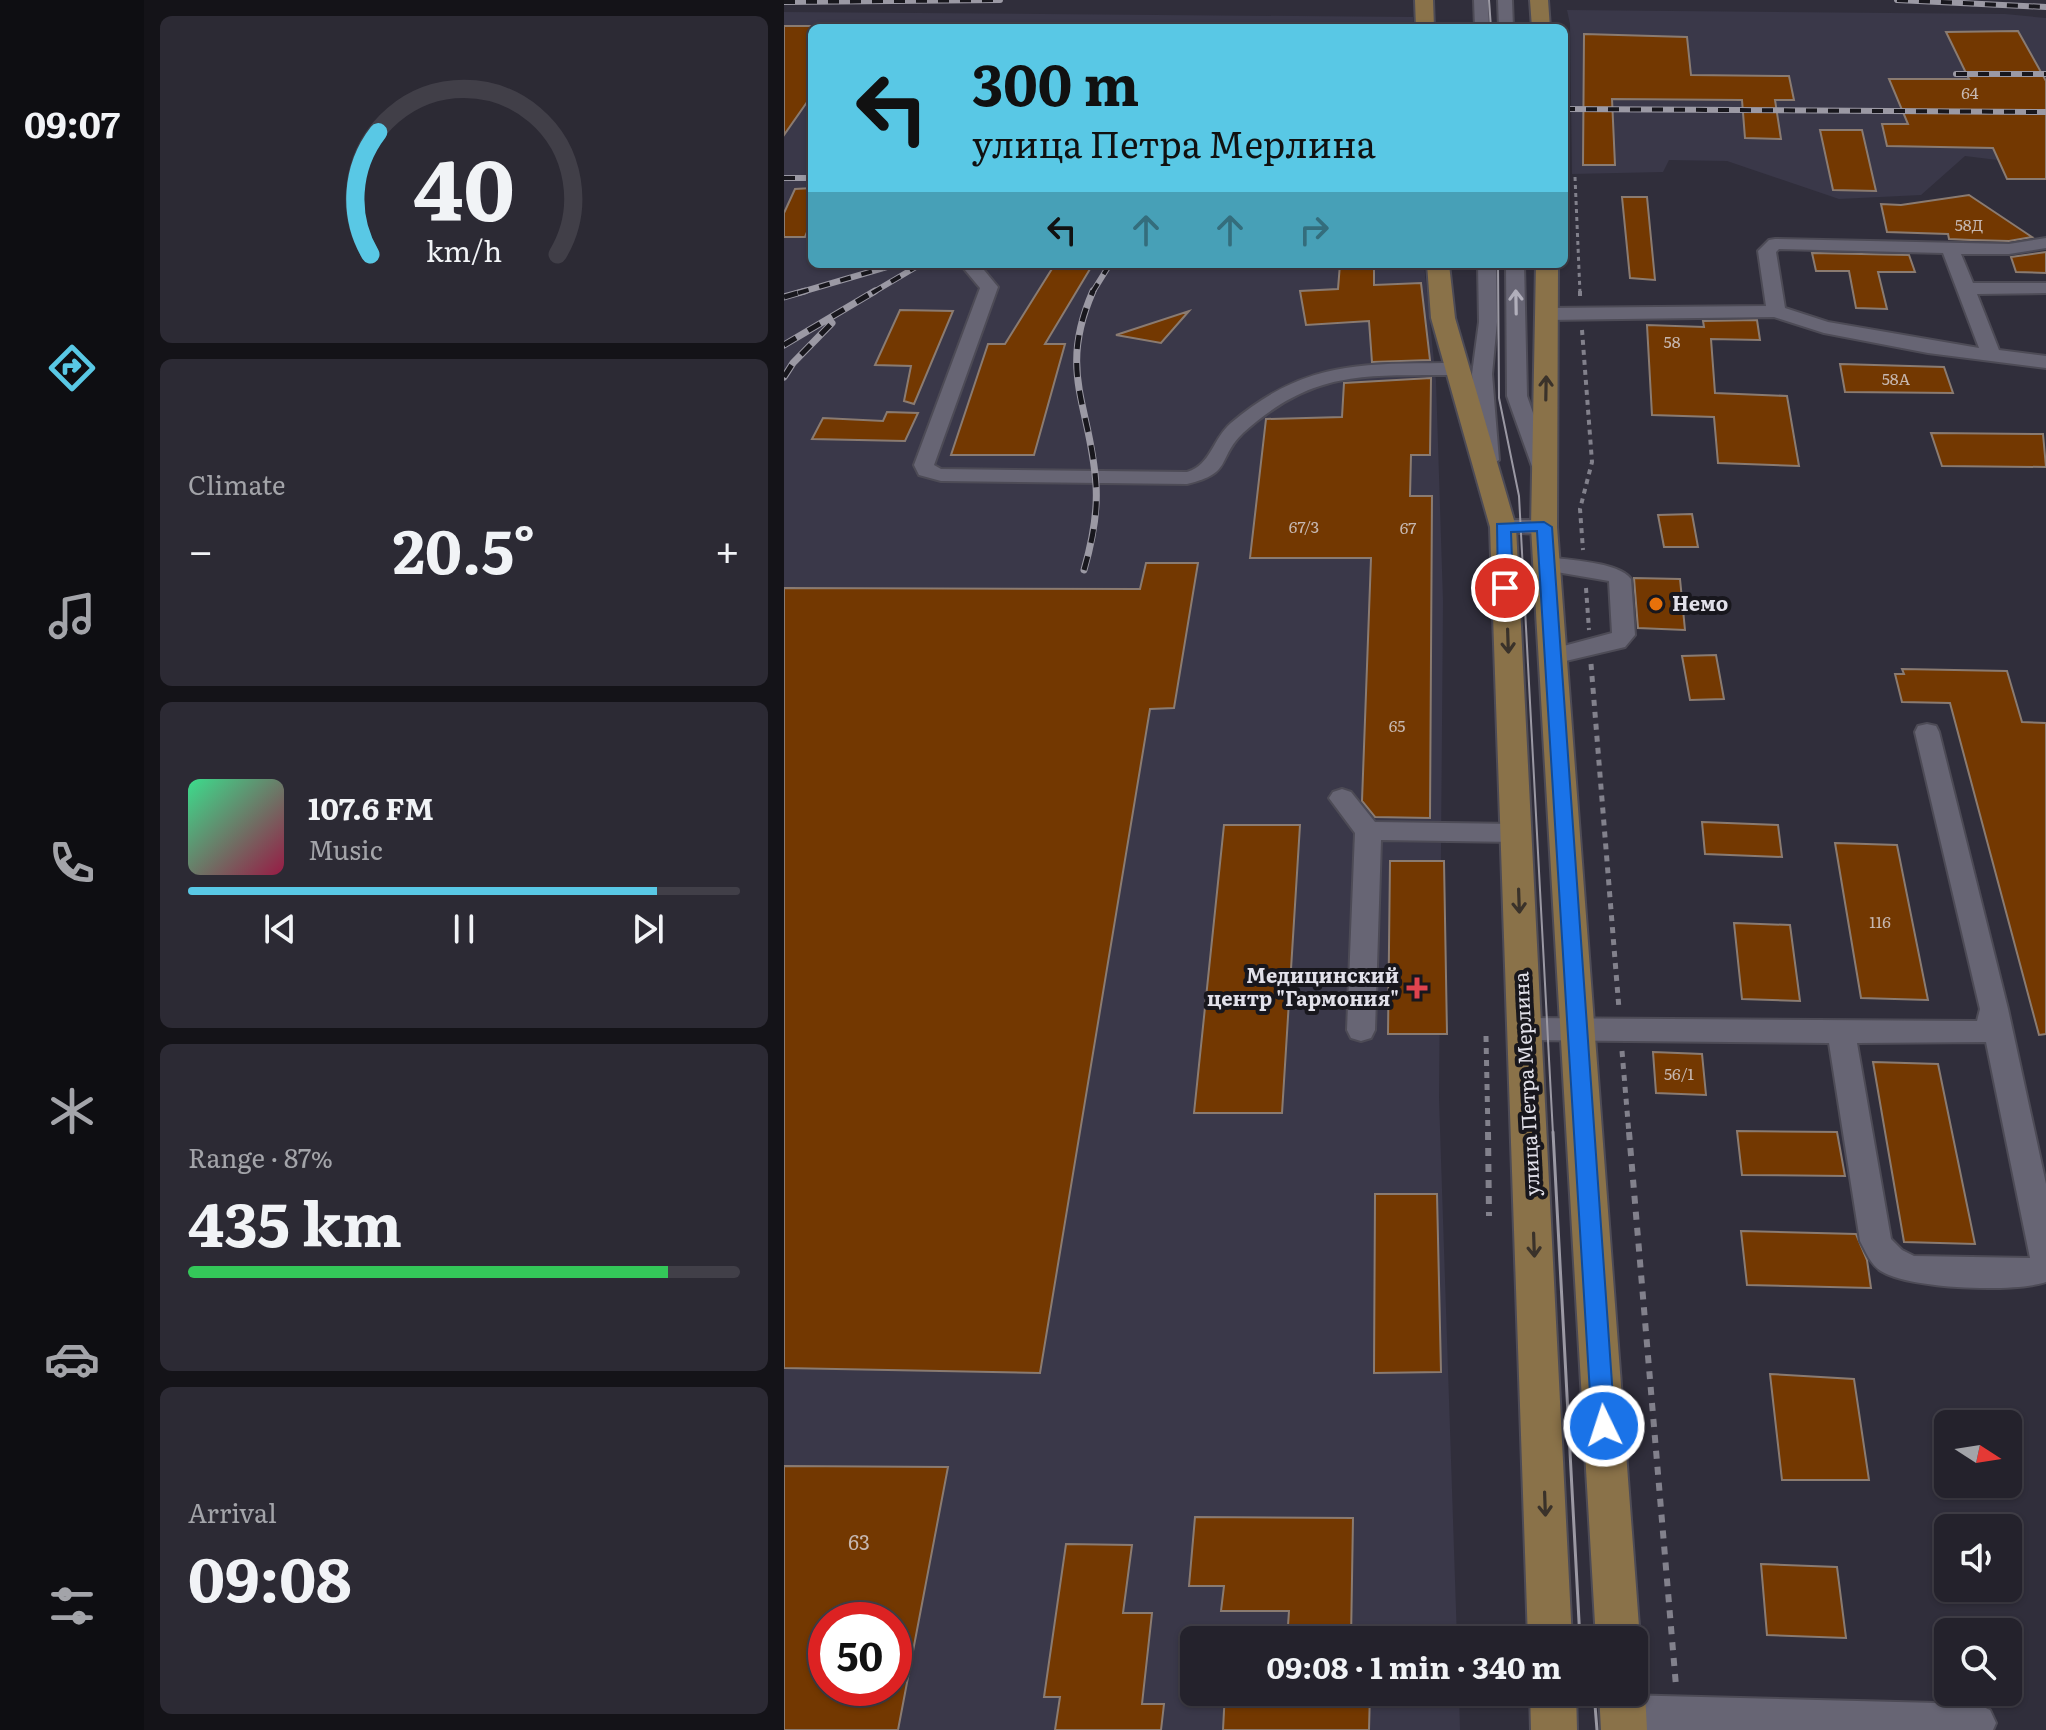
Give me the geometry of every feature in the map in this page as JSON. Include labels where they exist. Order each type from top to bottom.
[{"type":"main road","points":[[1424,0],[1425,24]]},
{"type":"main road","points":[[1539,0],[1541,24]]},
{"type":"main road","name":"улица Петра Мерлина","points":[[1438,268],[1443,318],[1503,527],[1549,1626]]},
{"type":"main road","points":[[1547,268],[1544,527],[1617,1626]]},
{"type":"main road","points":[[1553,1706],[1554,1730]]},
{"type":"street","points":[[1481,0],[1482,24]]},
{"type":"street","points":[[1505,0],[1506,24]]},
{"type":"street","points":[[1776,311],[1767,251],[1775,244],[2009,249],[2046,243]]},
{"type":"street","points":[[1950,248],[1991,355]]},
{"type":"street","points":[[972,268],[989,287],[924,465],[926,471],[941,475],[1187,478],[1204,475],[1214,468],[1222,447],[1232,433],[1318,378],[1332,374],[1457,369]]},
{"type":"street","name":"улица Петра Мерлина","points":[[1487,268],[1488,322],[1482,374],[1492,487]]},
{"type":"street","points":[[1515,268],[1517,396],[1545,474]]},
{"type":"street","points":[[1964,289],[2046,288]]},
{"type":"street","points":[[1547,314],[1776,311],[1834,330],[2046,362]]},
{"type":"street","points":[[1503,527],[1544,527]]},
{"type":"street","points":[[1547,564],[1608,572],[1620,579],[1624,635],[1617,642],[1553,656]]},
{"type":"street","points":[[1841,1032],[1876,1241],[1881,1253],[1890,1261],[1914,1270],[2025,1274],[2045,1265],[2046,1255],[1995,1017],[1927,732]]},
{"type":"street","points":[[1342,798],[1368,831],[1361,1030]]},
{"type":"street","points":[[1368,831],[1516,833]]},
{"type":"street","points":[[1524,1029],[1979,1033],[1990,1028],[1995,1017]]},
{"type":"street","points":[[1623,1712],[1691,1720],[1977,1723]]},
{"type":"path","points":[[1575,177],[1592,462],[1580,509],[1584,569],[1620,1030],[1691,1720]]},
{"type":"path","points":[[1486,1036],[1489,1216]]},
{"type":"shaded area","points":[[1567,10],[2005,14],[2046,18],[2046,166],[1965,156],[1921,195],[1839,199],[1727,161],[1669,160],[1663,172],[1572,174],[1570,24]]},
{"type":"shaded area","points":[[784,12],[1413,17],[1414,24],[808,24],[808,268],[1424,268],[1436,381],[1443,601],[1439,1099],[1457,1626],[1180,1626],[1180,1706],[1459,1706],[1460,1730],[784,1730]]},
{"type":"building","points":[[784,26],[808,26],[808,101],[784,135]]},
{"type":"building","points":[[2018,31],[2046,81],[2046,179],[2007,179],[1993,148],[1887,146],[1882,124],[1908,124],[1889,79],[1969,79],[1946,32]]},
{"type":"building","points":[[1584,34],[1687,37],[1691,75],[1789,76],[1794,100],[1775,100],[1781,139],[1745,138],[1742,100],[1612,99],[1615,165],[1583,165]]},
{"type":"building","points":[[1820,130],[1862,130],[1876,191],[1833,190]]},
{"type":"building","points":[[808,188],[808,230],[805,237],[784,237],[784,213],[795,189]]},
{"type":"building","points":[[1969,195],[2032,237],[2009,241],[1971,240],[1949,239],[1948,234],[1887,232],[1881,204],[1901,205]]},
{"type":"building","points":[[1622,197],[1647,197],[1655,280],[1630,278]]},
{"type":"building","points":[[2046,252],[2046,273],[2016,272],[2011,257]]},
{"type":"building","points":[[1812,253],[1909,255],[1915,272],[1878,272],[1887,309],[1856,308],[1849,271],[1816,271]]},
{"type":"building","points":[[1052,268],[1091,268],[1045,344],[1065,344],[1034,455],[951,455],[988,344],[1005,344]]},
{"type":"building","points":[[1340,268],[1374,268],[1374,285],[1421,283],[1430,360],[1372,362],[1369,321],[1306,325],[1300,291],[1338,289]]},
{"type":"building","points":[[900,310],[953,311],[914,404],[904,401],[911,366],[875,365]]},
{"type":"building","points":[[1189,311],[1161,343],[1116,335]]},
{"type":"building","points":[[1757,320],[1760,340],[1711,339],[1715,393],[1787,396],[1799,466],[1718,463],[1714,417],[1652,415],[1647,325],[1704,327],[1703,321]]},
{"type":"building","points":[[1840,364],[1944,367],[1953,393],[1845,392]]},
{"type":"building","points":[[1431,378],[1430,455],[1411,455],[1410,496],[1432,496],[1430,818],[1375,817],[1362,801],[1371,558],[1250,558],[1266,419],[1342,417],[1344,383]]},
{"type":"building","points":[[887,412],[918,413],[905,441],[812,439],[823,418],[883,421]]},
{"type":"building","points":[[1931,433],[2043,434],[2046,467],[1942,466]]},
{"type":"building","points":[[1692,514],[1698,547],[1664,547],[1658,515]]},
{"type":"building","points":[[1146,563],[1198,563],[1174,708],[1150,709],[1040,1373],[784,1368],[784,588],[1140,589]]},
{"type":"building","name":"Немо","points":[[1634,578],[1680,579],[1685,630],[1638,628]]},
{"type":"building","points":[[1716,655],[1724,699],[1690,700],[1682,656]]},
{"type":"building","points":[[1902,669],[2007,671],[2022,722],[2046,723],[2046,1034],[2039,1035],[1950,703],[1902,702],[1895,674],[1904,674]]},
{"type":"building","points":[[1702,822],[1778,825],[1782,857],[1705,854]]},
{"type":"building","points":[[1224,825],[1300,825],[1282,1113],[1194,1113]]},
{"type":"building","points":[[1835,843],[1897,845],[1928,1000],[1861,998]]},
{"type":"building","name":"Медицинский центр \"Гармония\"","points":[[1390,861],[1444,861],[1447,1034],[1388,1034]]},
{"type":"building","points":[[1734,923],[1790,925],[1800,1001],[1742,999]]},
{"type":"building","points":[[1653,1052],[1702,1054],[1706,1095],[1656,1093]]},
{"type":"building","points":[[1873,1062],[1938,1064],[1975,1244],[1904,1242]]},
{"type":"building","points":[[1737,1131],[1837,1132],[1845,1176],[1742,1175]]},
{"type":"building","points":[[1375,1194],[1437,1194],[1441,1372],[1374,1373]]},
{"type":"building","points":[[1741,1231],[1856,1234],[1867,1260],[1871,1288],[1747,1285]]},
{"type":"building","points":[[1770,1374],[1854,1379],[1869,1480],[1782,1480]]},
{"type":"building","points":[[784,1466],[948,1467],[912,1656],[912,1602],[808,1602],[808,1706],[903,1706],[898,1730],[784,1730]]},
{"type":"building","points":[[1195,1517],[1353,1518],[1351,1626],[1288,1626],[1289,1611],[1221,1611],[1224,1586],[1189,1586]]},
{"type":"building","points":[[1066,1544],[1132,1545],[1123,1613],[1152,1613],[1142,1704],[1164,1704],[1161,1730],[1055,1730],[1060,1697],[1044,1697]]},
{"type":"building","points":[[1761,1564],[1837,1567],[1846,1638],[1767,1635]]},
{"type":"building","points":[[1224,1706],[1370,1706],[1369,1730],[1223,1730]]},
{"type":"tram line","points":[[1489,0],[1491,24]]},
{"type":"tram line","points":[[1498,268],[1499,398],[1519,496],[1553,1134]]},
{"type":"tram line","points":[[1553,1132],[1579,1626]]},
{"type":"tram line","points":[[1595,1706],[1597,1730]]},
{"type":"railway","points":[[784,2],[1000,0]]},
{"type":"railway","points":[[1897,0],[2046,7]]},
{"type":"railway","points":[[1956,74],[2046,74]]},
{"type":"railway","points":[[1568,109],[2046,112]]},
{"type":"railway","points":[[784,178],[808,178]]},
{"type":"railway","points":[[798,293],[883,268]]},
{"type":"railway","points":[[872,293],[914,268]]},
{"type":"railway","points":[[1093,292],[1108,268]]},
{"type":"railway","points":[[798,293],[805,291]]},
{"type":"railway","points":[[784,345],[875,291]]},
{"type":"railway","points":[[1084,570],[1094,528],[1096,496],[1093,457],[1077,368],[1083,320],[1093,292]]},
{"type":"railway","points":[[784,297],[798,293]]},
{"type":"railway","points":[[784,377],[793,363],[832,323]]},
{"type":"place","name":"Немо","points":[[1656,604]]},
{"type":"place","name":"Медицинский центр \"Гармония\"","points":[[1417,988]]},
{"type":"route","points":[[1505,588],[1503,527],[1544,527],[1604,1426]]}]
